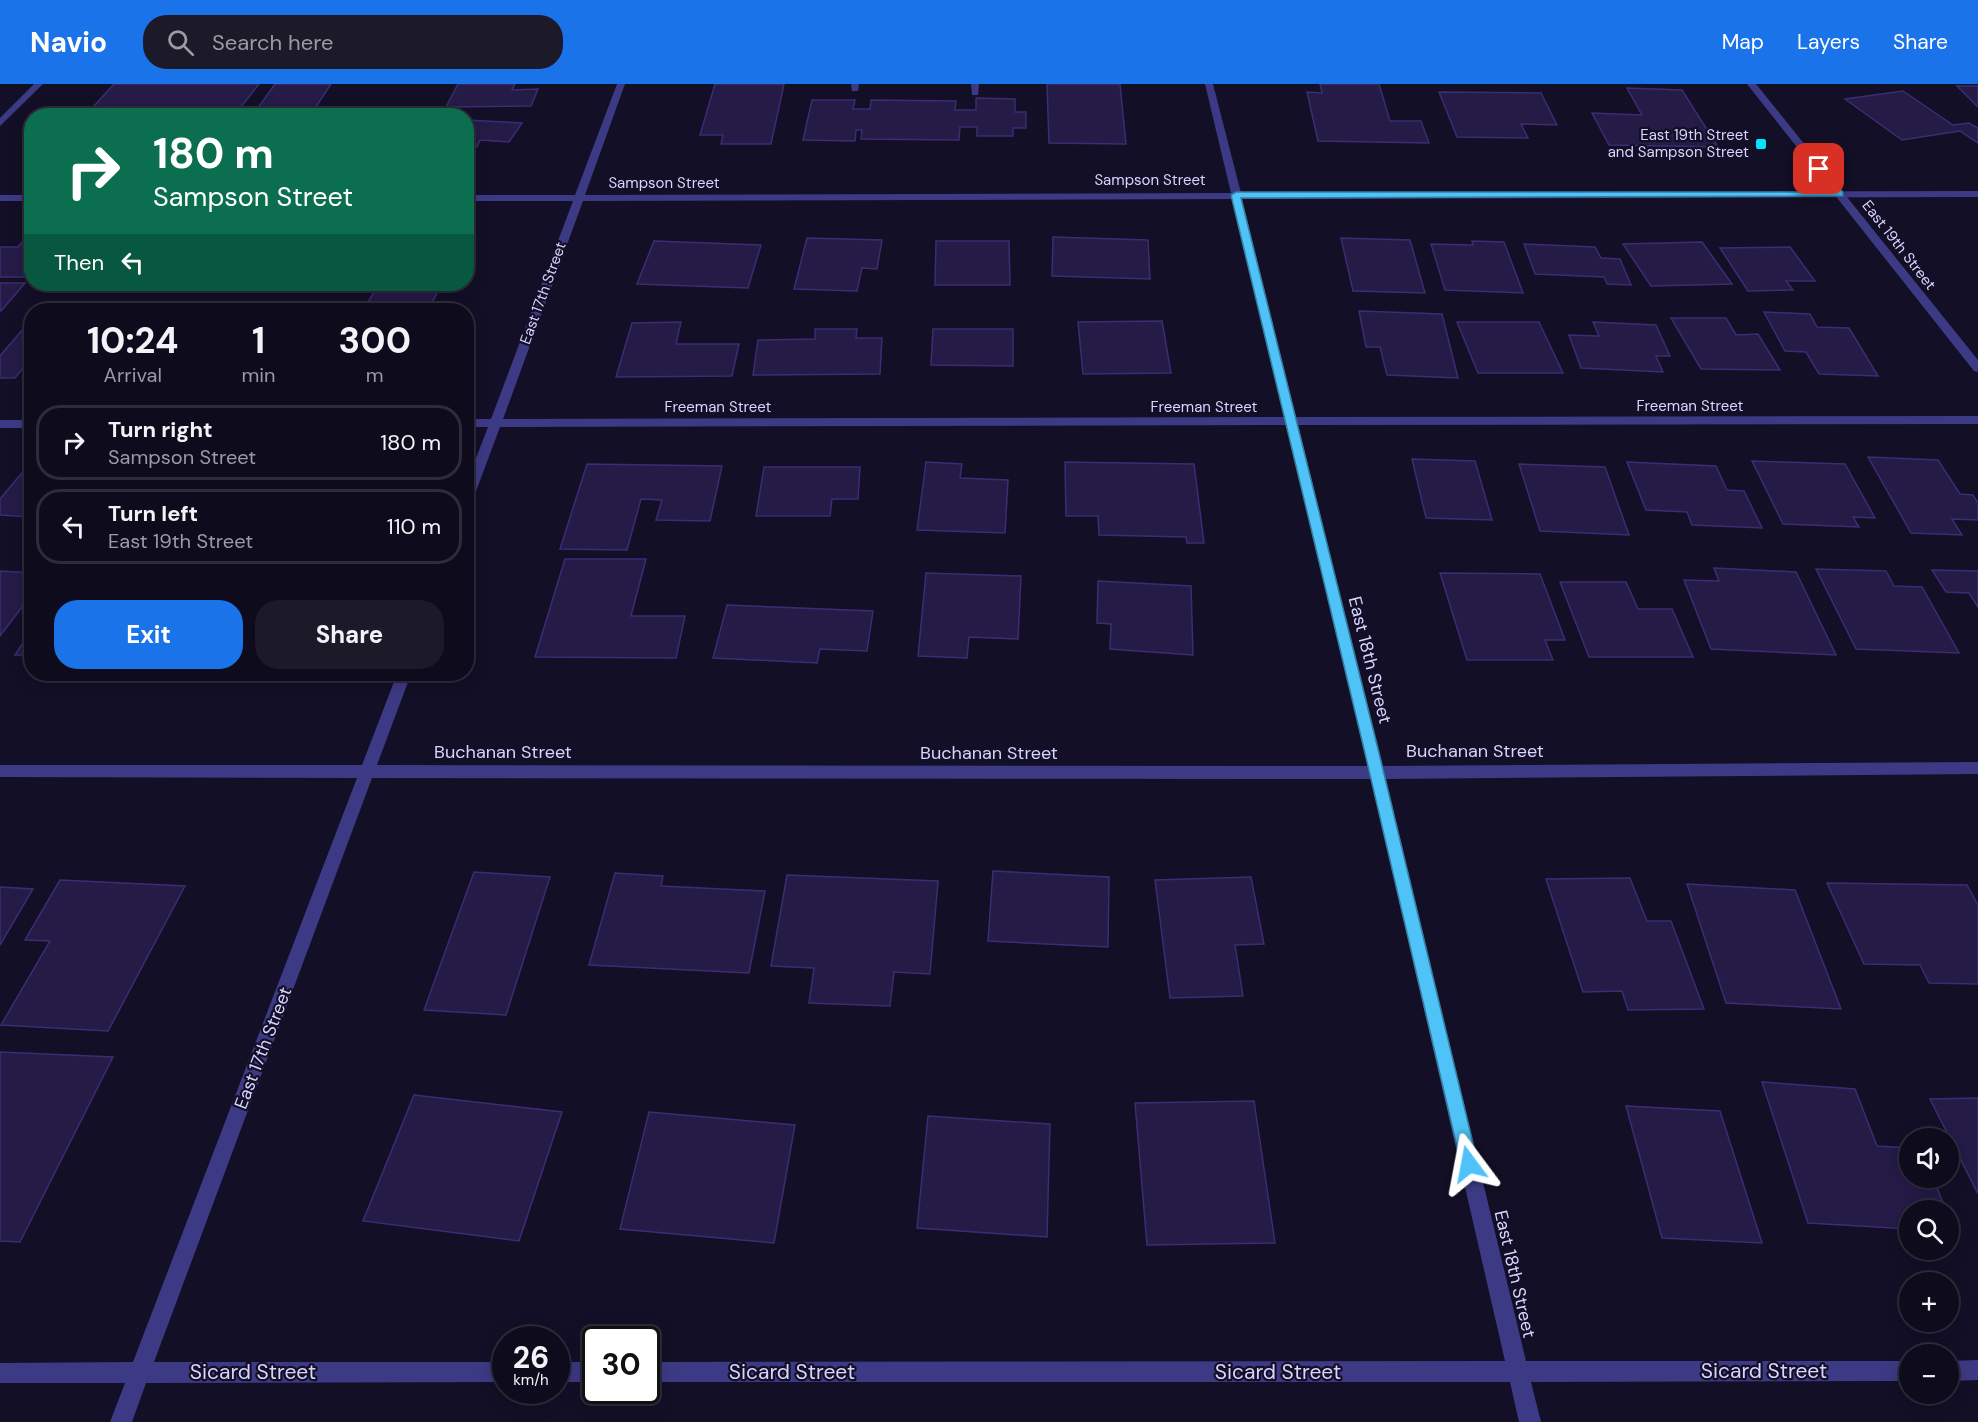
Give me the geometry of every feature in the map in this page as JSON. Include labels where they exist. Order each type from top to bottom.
[{"type":"street","points":[[0,123],[39,84]]},
{"type":"street","name":"East 17th Street","points":[[474,480],[621,84]]},
{"type":"street","name":"East 18th Street","points":[[1209,84],[1377,771],[1530,1422]]},
{"type":"street","name":"East 19th Street","points":[[1751,84],[1978,368]]},
{"type":"street","name":"Sampson Street","points":[[474,198],[1978,194]]},
{"type":"street","points":[[0,198],[24,198]]},
{"type":"street","name":"Freeman Street","points":[[474,423],[1978,420]]},
{"type":"street","points":[[0,424],[24,424]]},
{"type":"street","name":"East 17th Street","points":[[121,1422],[369,772],[402,681]]},
{"type":"street","name":"Buchanan Street","points":[[0,771],[1377,771],[1978,768]]},
{"type":"street","name":"Sicard Street","points":[[660,1372],[1899,1371]]},
{"type":"street","points":[[1959,1371],[1978,1371]]},
{"type":"street","name":"Sicard Street","points":[[0,1373],[492,1372]]},
{"type":"building","points":[[114,84],[259,84],[240,108],[92,108]]},
{"type":"building","points":[[275,84],[331,84],[315,108],[258,108]]},
{"type":"building","points":[[458,84],[515,84],[512,90],[538,89],[531,106],[446,107]]},
{"type":"building","points":[[715,84],[784,84],[771,144],[721,144],[723,135],[700,135]]},
{"type":"building","points":[[1047,84],[1120,84],[1126,144],[1049,143]]},
{"type":"building","points":[[1320,84],[1379,84],[1390,121],[1421,121],[1429,143],[1318,141],[1307,92],[1322,93]]},
{"type":"building","points":[[1957,86],[1978,86],[1978,107]]},
{"type":"building","points":[[1627,88],[1682,90],[1718,147],[1609,145],[1592,113],[1642,115]]},
{"type":"building","points":[[1903,91],[1953,125],[1969,123],[1978,128],[1978,143],[1960,131],[1902,140],[1845,99]]},
{"type":"building","points":[[1439,92],[1541,93],[1557,125],[1521,124],[1528,138],[1457,137]]},
{"type":"building","points":[[976,98],[1015,99],[1015,112],[1026,112],[1026,128],[1013,128],[1013,136],[977,136],[977,127],[960,127],[959,140],[861,139],[862,130],[856,130],[855,141],[803,140],[812,100],[855,100],[853,109],[870,109],[871,100],[956,101],[955,110],[976,110]]},
{"type":"building","points":[[474,120],[522,123],[509,142],[480,140],[477,147],[474,147]]},
{"type":"building","points":[[1053,237],[1148,240],[1150,279],[1052,276]]},
{"type":"building","points":[[807,238],[882,240],[877,269],[862,268],[857,291],[794,289]]},
{"type":"building","points":[[1341,238],[1410,240],[1425,293],[1353,291]]},
{"type":"building","points":[[24,241],[24,277],[0,277],[0,247],[18,247]]},
{"type":"building","points":[[654,241],[761,245],[748,288],[637,284]]},
{"type":"building","points":[[936,241],[1009,241],[1010,285],[935,285]]},
{"type":"building","points":[[1472,241],[1504,242],[1523,293],[1445,290],[1431,244],[1473,245]]},
{"type":"building","points":[[1702,242],[1732,284],[1651,286],[1623,244]]},
{"type":"building","points":[[1524,244],[1595,247],[1601,258],[1620,259],[1631,285],[1607,284],[1604,277],[1535,274]]},
{"type":"building","points":[[1790,247],[1815,281],[1786,281],[1793,290],[1748,291],[1720,248]]},
{"type":"building","points":[[0,283],[24,283],[24,284],[0,311]]},
{"type":"building","points":[[375,291],[438,291],[432,303],[367,303]]},
{"type":"building","points":[[1359,311],[1442,314],[1458,378],[1387,375],[1380,347],[1366,347]]},
{"type":"building","points":[[1764,312],[1810,314],[1817,327],[1849,328],[1878,376],[1819,374],[1806,352],[1785,351]]},
{"type":"building","points":[[1671,318],[1726,318],[1736,335],[1758,334],[1780,370],[1701,369]]},
{"type":"building","points":[[1162,321],[1171,373],[1083,374],[1078,322]]},
{"type":"building","points":[[681,322],[676,344],[739,344],[732,376],[616,377],[632,323]]},
{"type":"building","points":[[1457,322],[1539,322],[1563,373],[1478,373]]},
{"type":"building","points":[[1593,322],[1656,325],[1670,356],[1656,356],[1663,372],[1581,368],[1569,335],[1599,336]]},
{"type":"building","points":[[24,329],[24,367],[15,378],[0,378],[0,356]]},
{"type":"building","points":[[815,329],[857,329],[856,338],[882,338],[880,374],[753,375],[758,340],[815,339]]},
{"type":"building","points":[[933,329],[1013,329],[1013,366],[931,365]]},
{"type":"building","points":[[1868,457],[1938,460],[1960,494],[1973,495],[1978,503],[1978,520],[1952,519],[1962,535],[1911,533]]},
{"type":"building","points":[[1412,459],[1475,461],[1492,520],[1426,518]]},
{"type":"building","points":[[1752,461],[1845,464],[1875,518],[1853,517],[1859,527],[1783,524]]},
{"type":"building","points":[[926,462],[962,464],[960,478],[1008,480],[1005,533],[917,530]]},
{"type":"building","points":[[1065,462],[1194,464],[1204,543],[1187,543],[1186,537],[1099,535],[1098,516],[1066,516]]},
{"type":"building","points":[[1627,462],[1716,466],[1727,490],[1744,491],[1762,528],[1692,525],[1687,512],[1646,510]]},
{"type":"building","points":[[587,464],[722,466],[710,521],[656,520],[662,500],[641,499],[627,550],[560,549]]},
{"type":"building","points":[[1519,464],[1605,467],[1629,535],[1540,531]]},
{"type":"building","points":[[764,467],[860,467],[858,499],[832,499],[830,516],[756,516]]},
{"type":"building","points":[[24,470],[24,516],[0,515],[0,499]]},
{"type":"building","points":[[565,559],[646,559],[631,616],[685,616],[676,658],[535,657]]},
{"type":"building","points":[[1714,568],[1796,572],[1836,655],[1711,649],[1684,580],[1719,581]]},
{"type":"building","points":[[1816,569],[1886,571],[1894,586],[1922,587],[1959,653],[1856,649]]},
{"type":"building","points":[[1932,570],[1978,571],[1978,607],[1969,593],[1946,592]]},
{"type":"building","points":[[0,571],[24,572],[24,604],[0,636]]},
{"type":"building","points":[[926,573],[1021,576],[1018,639],[969,637],[967,658],[918,656]]},
{"type":"building","points":[[1440,573],[1540,574],[1565,640],[1545,640],[1553,660],[1467,660]]},
{"type":"building","points":[[1098,581],[1191,586],[1193,655],[1110,649],[1111,624],[1097,623]]},
{"type":"building","points":[[1560,582],[1626,582],[1638,609],[1672,609],[1693,657],[1589,657]]},
{"type":"building","points":[[727,605],[873,611],[867,651],[820,649],[817,663],[713,658]]},
{"type":"building","points":[[24,641],[24,655],[15,655]]},
{"type":"building","points":[[993,871],[1109,877],[1108,947],[988,941]]},
{"type":"building","points":[[474,872],[550,877],[506,1015],[424,1010]]},
{"type":"building","points":[[615,873],[663,876],[661,886],[765,891],[749,973],[589,965]]},
{"type":"building","points":[[787,875],[938,881],[930,974],[894,972],[890,1006],[809,1003],[814,968],[771,966]]},
{"type":"building","points":[[1251,877],[1264,944],[1235,945],[1243,996],[1170,998],[1155,880]]},
{"type":"building","points":[[1630,878],[1647,921],[1671,921],[1704,1009],[1628,1010],[1622,991],[1583,992],[1546,879]]},
{"type":"building","points":[[60,880],[185,886],[108,1031],[1,1025],[50,941],[25,940]]},
{"type":"building","points":[[1827,883],[1967,885],[1978,905],[1978,984],[1929,983],[1920,965],[1864,964]]},
{"type":"building","points":[[1687,884],[1795,890],[1841,1009],[1726,1003]]},
{"type":"building","points":[[0,887],[33,889],[0,945]]},
{"type":"building","points":[[0,1052],[113,1057],[20,1242],[0,1241]]},
{"type":"building","points":[[1762,1082],[1855,1089],[1877,1146],[1899,1147],[1899,1188],[1937,1188],[1942,1200],[1899,1200],[1899,1228],[1808,1223]]},
{"type":"building","points":[[414,1095],[562,1112],[519,1241],[363,1221]]},
{"type":"building","points":[[1978,1098],[1978,1194],[1959,1156],[1959,1128],[1945,1128],[1930,1099]]},
{"type":"building","points":[[1254,1101],[1275,1243],[1147,1245],[1135,1103]]},
{"type":"building","points":[[1626,1106],[1720,1111],[1762,1243],[1662,1238]]},
{"type":"building","points":[[649,1112],[795,1125],[774,1243],[620,1229]]},
{"type":"building","points":[[928,1116],[1050,1124],[1047,1237],[917,1228]]},
{"type":"place","name":"East 19th Street and Sampson Street","points":[[1761,144]]},
{"type":"route","points":[[1469,1164],[1236,195],[1840,194],[1819,169]]}]
